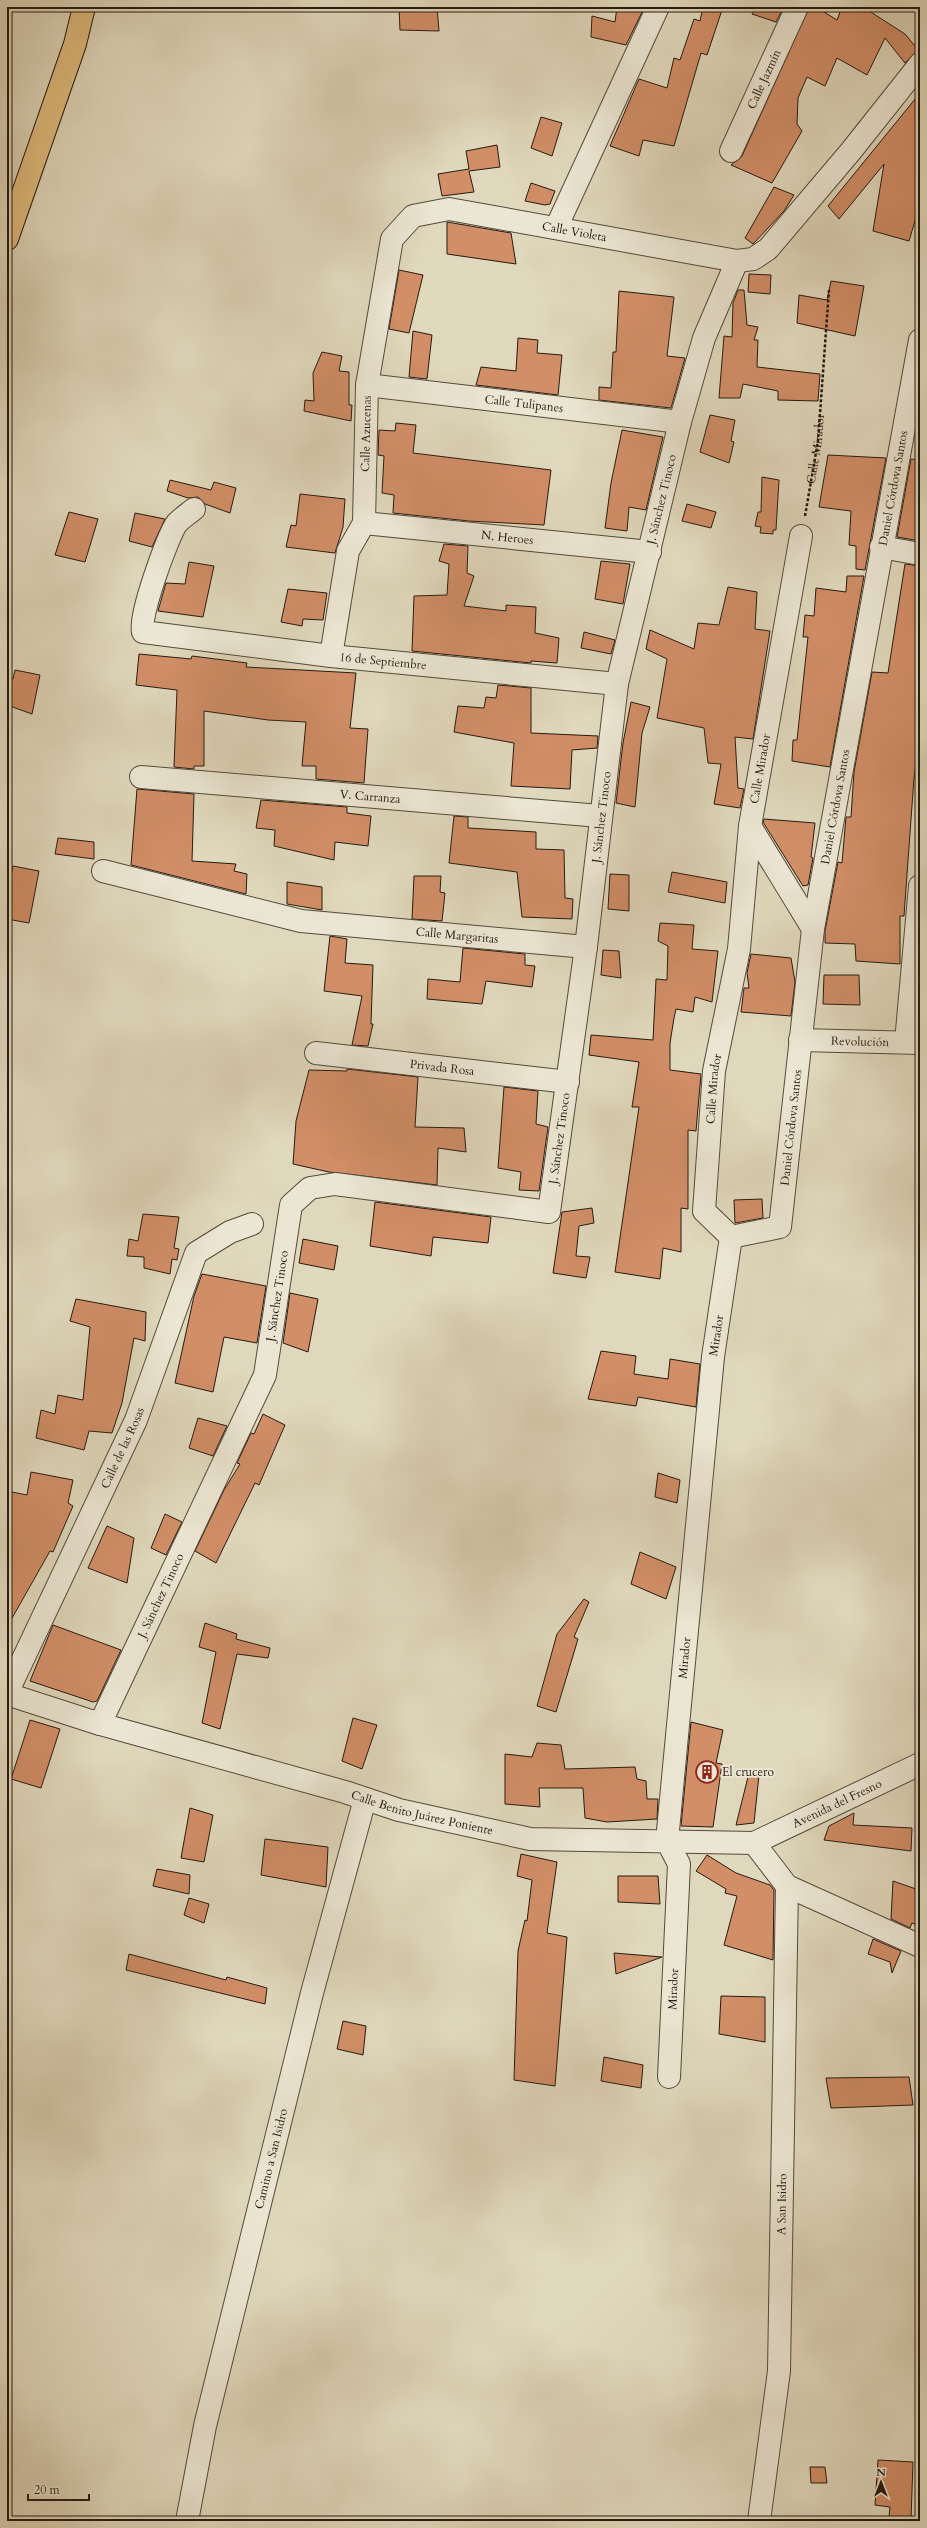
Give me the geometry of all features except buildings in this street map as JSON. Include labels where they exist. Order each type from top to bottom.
[{"type":"main road","points":[[7,239],[75,44],[84,7]]},
{"type":"street","points":[[556,228],[658,7]]},
{"type":"street","name":"Calle Jazmín","points":[[731,152],[797,7]]},
{"type":"street","points":[[737,261],[753,259],[768,249],[851,151],[920,64]]},
{"type":"street","name":"Calle Violeta","points":[[413,216],[449,209],[737,261]]},
{"type":"street","name":"Calle Azucenas","points":[[331,656],[348,551],[364,523],[367,385],[392,239],[413,216]]},
{"type":"street","name":"J. Sánchez Tinoco","points":[[100,1724],[266,1375],[291,1205],[310,1188],[336,1184],[549,1212],[586,947],[600,816],[617,684],[650,552],[680,422],[704,338],[737,261]]},
{"type":"street","name":"Daniel Córdova Santos","points":[[731,1237],[780,1227],[813,929],[881,547],[912,417],[920,340]]},
{"type":"street","name":"Calle Tulipanes","points":[[367,385],[680,422]]},
{"type":"street","name":"16 de Septiembre","points":[[194,509],[177,524],[160,562],[142,623],[143,632],[149,634],[331,656],[617,684]]},
{"type":"street","name":"N. Heroes","points":[[364,523],[650,552]]},
{"type":"street","name":"Calle Mirador","points":[[731,1237],[704,1210],[714,1071],[739,949],[750,826],[801,536]]},
{"type":"street","points":[[881,547],[920,554]]},
{"type":"street","name":"V. Carranza","points":[[141,777],[600,816]]},
{"type":"street","points":[[750,826],[813,929]]},
{"type":"street","name":"Calle Margaritas","points":[[103,871],[301,921],[329,922],[586,947]]},
{"type":"street","points":[[913,1043],[920,886]]},
{"type":"street","name":"Revolución","points":[[800,1040],[913,1043]]},
{"type":"street","name":"Privada Rosa","points":[[316,1053],[568,1082]]},
{"type":"street","name":"Calle de las Rosas","points":[[7,1693],[136,1420],[196,1253],[230,1232],[252,1224]]},
{"type":"street","name":"Mirador","points":[[669,2077],[679,1864],[667,1841],[714,1357],[731,1237]]},
{"type":"street","name":"Calle Benito Juárez Poniente","points":[[7,1693],[100,1724],[399,1810],[530,1839],[754,1843]]},
{"type":"street","name":"Avenida del Fresno","points":[[754,1843],[920,1764]]},
{"type":"street","name":"Camino a San Isidro","points":[[188,2521],[208,2410],[312,1993],[365,1799]]},
{"type":"street","points":[[754,1843],[787,1886],[920,1946]]},
{"type":"street","name":"A San Isidro","points":[[759,2521],[779,2371],[787,1886]]},
{"type":"path","name":"Calle Mirador","points":[[801,536],[818,441],[829,290]]},
{"type":"place","name":"El crucero","points":[[707,1772]]}]
